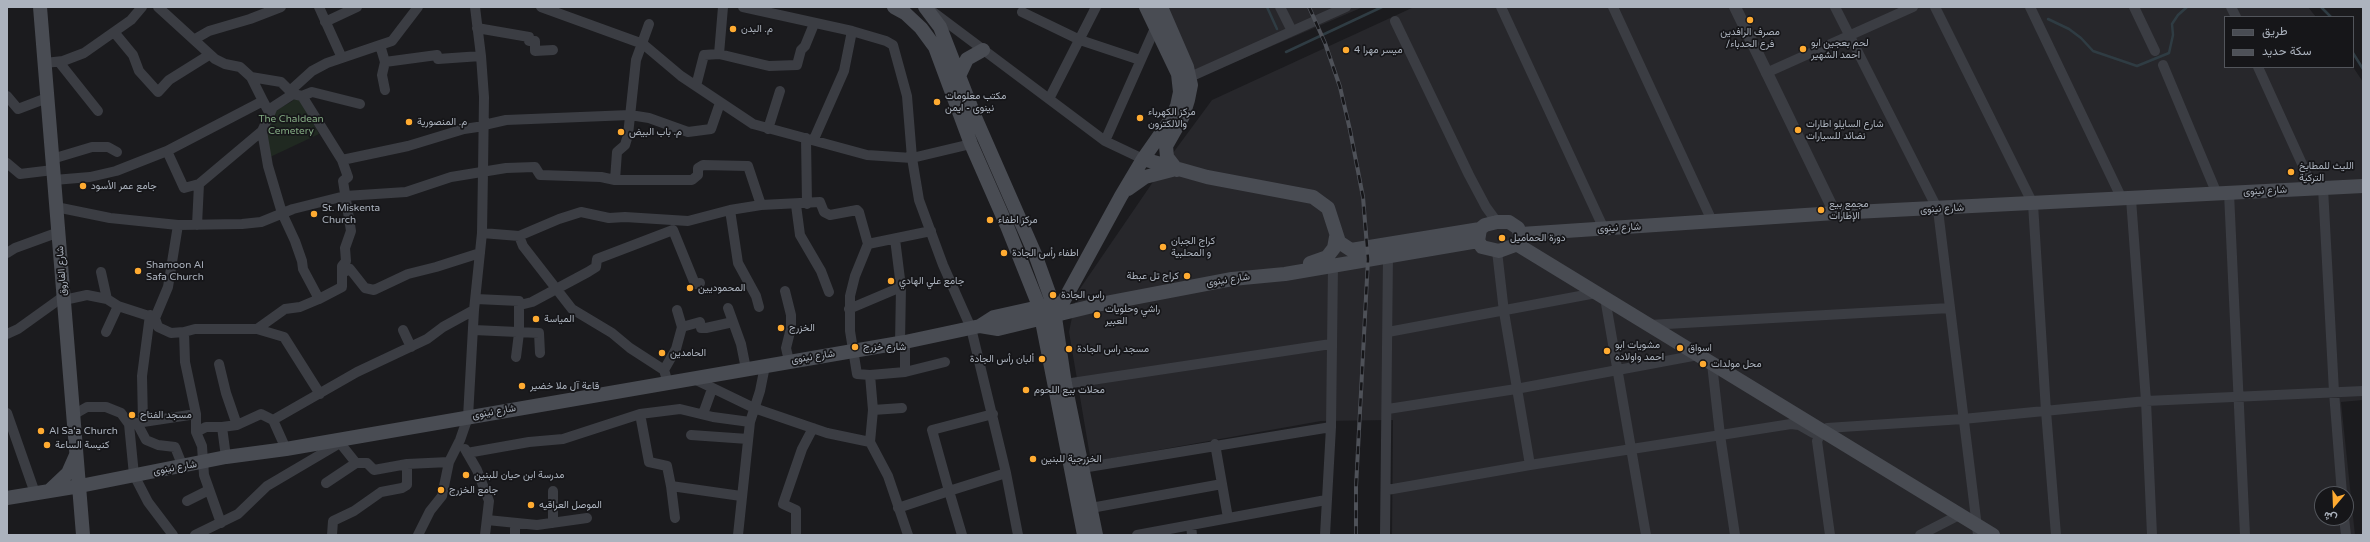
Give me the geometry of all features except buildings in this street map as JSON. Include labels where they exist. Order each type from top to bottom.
[{"type":"main road","name":"شارع الفاروق","points":[[40,7],[52,62],[48,98],[83,535]]},
{"type":"main road","points":[[894,7],[905,13],[921,28],[935,47],[971,144],[1014,224],[1031,283],[1048,311],[1084,535]]},
{"type":"main road","points":[[1048,311],[1143,159],[1184,100],[1178,74],[1146,7]]},
{"type":"main road","points":[[1161,7],[1190,77],[1184,100],[1166,146],[1169,162],[1177,170]]},
{"type":"main road","points":[[927,8],[940,27],[1048,311],[1092,508],[1096,535]]},
{"type":"main road","points":[[959,76],[967,59],[983,50]]},
{"type":"main road","points":[[1143,159],[1177,170],[1313,197],[1328,208],[1336,237],[1342,245],[1355,250],[1479,235]]},
{"type":"main road","points":[[1121,196],[1132,185],[1146,177],[1161,171],[1177,170]]},
{"type":"main road","name":"شارع نينوى","points":[[1520,239],[1604,229],[1835,214],[1938,210],[2363,186]]},
{"type":"main road","points":[[1479,235],[1485,225],[1497,222],[1513,224],[1520,239],[1601,295],[1820,433],[1959,515],[1978,530],[1993,535]]},
{"type":"main road","points":[[1479,235],[1486,249],[1497,251],[1508,250],[1520,239]]},
{"type":"main road","name":"شارع نينوى","points":[[976,327],[989,319],[1012,312],[1048,311],[1232,279],[1274,274],[1283,275],[1388,255],[1479,235]]},
{"type":"main road","points":[[1274,274],[1286,268],[1322,260],[1331,253],[1336,237]]},
{"type":"main road","points":[[1012,312],[1026,296],[1031,283]]},
{"type":"main road","name":"شارع نينوى","points":[[7,498],[183,467],[226,457],[341,441],[468,417],[666,376],[692,378],[902,343],[976,327],[998,329],[1048,311]]},
{"type":"main road","points":[[41,492],[64,479],[72,467],[76,454]]},
{"type":"street","points":[[98,111],[52,62],[84,53],[131,20],[142,7]]},
{"type":"street","points":[[158,7],[194,39],[209,55],[225,64],[240,67],[251,77],[269,112]]},
{"type":"street","points":[[194,39],[215,29],[250,19],[281,7]]},
{"type":"street","points":[[319,7],[342,58]]},
{"type":"street","points":[[325,22],[357,7]]},
{"type":"street","points":[[258,329],[284,309],[300,307],[342,287],[342,266],[346,261],[345,248],[351,231],[343,181],[348,177],[342,160],[292,90],[312,71],[342,58],[392,41],[418,7]]},
{"type":"street","points":[[418,535],[430,511],[442,496],[449,462],[460,440],[468,417],[474,310],[482,233],[484,125],[481,56],[475,7]]},
{"type":"street","points":[[541,7],[643,44],[720,103],[753,124],[768,129],[867,155],[912,158],[971,144]]},
{"type":"street","points":[[719,54],[723,7]]},
{"type":"street","points":[[742,7],[814,24],[852,31],[886,41],[893,46],[907,96],[912,158],[919,200],[931,230],[976,327],[992,414],[1006,473],[1018,535]]},
{"type":"street","points":[[1049,99],[1096,7]]},
{"type":"street","points":[[1280,7],[1292,31]]},
{"type":"street","points":[[1190,77],[1346,7]]},
{"type":"street","points":[[1501,7],[1604,229]]},
{"type":"street","points":[[1613,7],[1713,223]]},
{"type":"street","points":[[1735,7],[1835,214]]},
{"type":"street","points":[[1836,7],[1938,210],[1978,530]]},
{"type":"street","points":[[1766,73],[1850,37],[1913,7]]},
{"type":"street","points":[[1935,7],[2033,204],[2046,411],[2056,535]]},
{"type":"street","points":[[2030,7],[2126,199],[2146,401],[2152,535]]},
{"type":"street","points":[[2134,7],[2155,52]]},
{"type":"street","points":[[2231,7],[2236,16]]},
{"type":"street","points":[[927,8],[1105,141],[1143,159]]},
{"type":"street","points":[[1022,12],[1080,40],[1140,60]]},
{"type":"street","points":[[1395,21],[1468,175],[1486,207],[1497,222]]},
{"type":"street","points":[[615,180],[617,152],[625,145],[636,60],[649,24]]},
{"type":"street","points":[[696,86],[704,55],[719,54],[769,66],[797,65],[801,50],[805,46],[814,24]]},
{"type":"street","points":[[1105,141],[1156,26]]},
{"type":"street","points":[[477,28],[529,36],[529,42],[535,41],[535,51],[553,50]]},
{"type":"street","points":[[807,204],[810,139],[844,71],[852,31]]},
{"type":"street","points":[[114,32],[133,55],[139,71],[158,92],[169,80],[209,55]]},
{"type":"street","points":[[380,46],[385,62],[382,75],[385,90]]},
{"type":"street","points":[[385,62],[437,55],[438,59],[481,56]]},
{"type":"street","points":[[2163,65],[2223,193],[2245,535]]},
{"type":"street","points":[[2258,68],[2318,188],[2341,486]]},
{"type":"street","points":[[251,77],[281,82],[297,95]]},
{"type":"street","points":[[768,129],[780,91]]},
{"type":"street","points":[[166,151],[184,188],[199,184],[262,131],[269,112],[273,107],[297,95],[312,92],[360,104]]},
{"type":"street","points":[[7,96],[18,109],[48,98]]},
{"type":"street","points":[[7,163],[20,174],[53,170],[90,177],[116,172],[166,151],[263,101]]},
{"type":"street","points":[[342,160],[408,146],[464,129],[506,120],[630,115],[648,118],[670,127],[688,132],[711,129],[720,103]]},
{"type":"street","points":[[262,131],[268,166],[282,214],[295,241],[302,269],[319,299]]},
{"type":"street","points":[[53,170],[92,147],[108,147],[117,152]]},
{"type":"street","points":[[56,207],[110,218],[178,225],[261,222],[282,214],[345,196],[406,192],[451,177],[483,172],[535,167],[540,175],[615,180],[692,180],[698,175],[698,168],[703,165],[748,166],[761,205]]},
{"type":"street","points":[[197,225],[199,184]]},
{"type":"street","points":[[482,233],[520,236],[559,219],[581,212],[609,218],[625,217],[688,221],[730,210],[761,205],[796,205],[820,202],[824,212],[830,215],[857,210],[859,212],[868,244],[855,276],[849,309],[857,374],[870,375],[905,372],[945,362]]},
{"type":"street","points":[[796,205],[800,235],[821,271],[829,292]]},
{"type":"street","points":[[730,210],[738,263],[756,296],[759,307]]},
{"type":"street","points":[[173,535],[148,502],[134,475],[136,423],[142,376],[153,317],[168,286],[178,225]]},
{"type":"street","points":[[476,299],[519,301],[520,305],[532,302],[555,288],[596,267],[597,259],[673,230],[695,284],[700,283]]},
{"type":"street","points":[[868,244],[931,230]]},
{"type":"street","points":[[7,253],[15,248],[59,232]]},
{"type":"street","points":[[520,236],[523,246],[572,309],[612,333],[666,376],[682,327],[677,310]]},
{"type":"street","points":[[895,239],[901,287],[902,343],[905,372]]},
{"type":"street","points":[[1497,251],[1504,312],[1530,465]]},
{"type":"street","points":[[342,273],[350,269],[364,288],[374,290],[408,274],[480,253]]},
{"type":"street","points":[[1385,535],[1388,409],[1388,255]]},
{"type":"street","points":[[1325,535],[1331,427],[1333,265]]},
{"type":"street","points":[[101,272],[107,300]]},
{"type":"street","points":[[849,309],[901,287]]},
{"type":"street","points":[[785,291],[791,315],[786,348],[789,361]]},
{"type":"street","points":[[7,334],[18,329],[64,298],[87,295],[107,300],[118,306],[153,317],[160,329],[171,333],[195,329],[258,329],[284,337],[320,394]]},
{"type":"street","points":[[1388,332],[1601,295],[1646,535]]},
{"type":"street","points":[[516,357],[519,333],[519,301]]},
{"type":"street","points":[[106,332],[118,306]]},
{"type":"street","points":[[728,308],[746,369]]},
{"type":"street","points":[[1649,325],[1950,308]]},
{"type":"street","points":[[273,420],[386,357],[411,347],[474,310]]},
{"type":"street","points":[[682,327],[700,322],[701,328],[706,328],[733,322]]},
{"type":"street","points":[[403,330],[411,347]]},
{"type":"street","points":[[474,330],[538,333],[540,353]]},
{"type":"street","points":[[184,332],[185,362],[196,414],[196,432],[202,446],[202,463],[209,490],[221,523]]},
{"type":"street","points":[[1065,384],[1331,344]]},
{"type":"street","points":[[1388,409],[1516,389],[1698,355]]},
{"type":"street","points":[[219,364],[226,393],[237,425]]},
{"type":"street","points":[[1712,364],[1720,435],[1735,535]]},
{"type":"street","points":[[738,535],[740,496],[750,422],[760,391],[765,366]]},
{"type":"street","points":[[870,375],[873,410],[870,442],[888,476],[908,535]]},
{"type":"street","points":[[692,378],[754,408],[813,428],[870,442]]},
{"type":"street","points":[[703,414],[712,389]]},
{"type":"street","points":[[1386,490],[1530,465],[1794,424],[1820,433],[1835,427],[1963,419],[2146,401],[2363,391]]},
{"type":"street","points":[[73,415],[88,407],[106,407],[120,413],[136,423],[146,440],[175,447],[183,467]]},
{"type":"street","points":[[873,410],[902,408]]},
{"type":"street","points":[[467,453],[529,442],[563,438],[640,414],[680,409],[713,417],[750,422]]},
{"type":"street","points":[[7,413],[41,492]]},
{"type":"street","points":[[136,423],[196,414]]},
{"type":"street","points":[[196,432],[206,428],[237,425],[261,414],[273,420],[286,449]]},
{"type":"street","points":[[640,414],[649,462],[667,466],[675,518]]},
{"type":"street","points":[[962,535],[932,430],[992,414]]},
{"type":"street","points":[[222,427],[226,457]]},
{"type":"street","points":[[1082,468],[1215,444],[1331,427]]},
{"type":"street","points":[[796,535],[796,510],[783,504],[802,449],[813,428]]},
{"type":"street","points":[[1820,433],[1830,535]]},
{"type":"street","points":[[691,435],[748,439]]},
{"type":"street","points":[[460,440],[477,470],[489,501],[485,535]]},
{"type":"street","points":[[195,535],[238,514],[267,486],[341,441],[356,463]]},
{"type":"street","points":[[1215,444],[1228,518]]},
{"type":"street","points":[[326,483],[356,463],[367,463],[374,470],[406,464],[449,462]]},
{"type":"street","points":[[332,535],[333,521],[354,511],[381,492],[402,488],[407,485],[406,464]]},
{"type":"street","points":[[898,508],[1006,473]]},
{"type":"street","points":[[1092,508],[1222,484]]},
{"type":"street","points":[[671,486],[740,496]]},
{"type":"street","points":[[187,501],[209,490]]},
{"type":"street","points":[[553,491],[553,523]]},
{"type":"street","points":[[1137,535],[1192,530],[1228,518],[1326,500]]},
{"type":"street","points":[[1920,535],[1959,515]]},
{"type":"street","points":[[487,520],[537,525],[588,518]]},
{"type":"street","points":[[515,535],[516,523]]},
{"type":"shaded area","points":[[1161,7],[1363,7],[1193,80]]},
{"type":"shaded area","points":[[1414,7],[2308,7],[2315,16],[2224,16],[2224,68],[2354,68],[2363,82],[2363,400],[2341,402],[2350,486],[2314,486],[2314,526],[2354,526],[2355,535],[1392,535],[1393,420],[1321,421],[1091,462],[1069,332],[1077,293],[1170,157],[1212,100]]},
{"type":"green space","name":"The Chaldean Cemetery","points":[[299,95],[319,134],[268,158],[264,134],[269,118],[280,108],[291,102]]},
{"type":"waterway","points":[[1267,7],[1277,29]]},
{"type":"waterway","points":[[1286,52],[1382,7]]},
{"type":"waterway","points":[[2048,19],[2069,29],[2081,38],[2093,51],[2137,66],[2169,53],[2173,35],[2172,24],[2178,15],[2187,7]]},
{"type":"waterway","points":[[2321,7],[2330,16]]},
{"type":"waterway","points":[[2354,55],[2363,69]]},
{"type":"railway","points":[[1309,7],[1325,43],[1340,87],[1363,197],[1368,259],[1356,487],[1356,535]]},
{"type":"place","name":"مصرف الرافدين /فرع الحدباء","points":[[1750,20]]},
{"type":"place","name":"م. البدن","points":[[733,29]]},
{"type":"place","name":"لحم بعجين ابو احمد الشهير","points":[[1803,49]]},
{"type":"place","name":"ميسر مهرا 4","points":[[1346,50]]},
{"type":"place","name":"مكتب معلومات نينوى - ايمن","points":[[937,102]]},
{"type":"place","name":"مركز الكهرباء والالكترون","points":[[1140,118]]},
{"type":"place","name":"م. المنصورية","points":[[409,122]]},
{"type":"place","name":"شارع السايلو اطارات نضائد للسيارات","points":[[1798,130]]},
{"type":"place","name":"م. باب البيض","points":[[621,132]]},
{"type":"place","name":"الليث للمطابخ التركية","points":[[2291,172]]},
{"type":"place","name":"جامع عمر الأسود","points":[[83,186]]},
{"type":"place","name":"مجمع بيع الإطارات","points":[[1821,210]]},
{"type":"place","name":"St. Miskenta Church","points":[[314,214]]},
{"type":"place","name":"مركز اطفاء","points":[[990,220]]},
{"type":"place","name":"دورة الحماميل","points":[[1502,238]]},
{"type":"place","name":"كراج الجبان و المحلبية","points":[[1163,247]]},
{"type":"place","name":"اطفاء رأس الجادة","points":[[1004,253]]},
{"type":"place","name":"Shamoon Al Safa Church","points":[[138,271]]},
{"type":"place","name":"كراج تل عبطة","points":[[1187,276]]},
{"type":"place","name":"جامع علي الهادي","points":[[891,281]]},
{"type":"place","name":"المحموديين","points":[[690,288]]},
{"type":"place","name":"راس الجادة","points":[[1053,295]]},
{"type":"place","name":"راشي وحلويات العبير","points":[[1097,315]]},
{"type":"place","name":"المياسة","points":[[536,319]]},
{"type":"place","name":"الخزرج","points":[[781,328]]},
{"type":"place","name":"شارع خزرج","points":[[855,347]]},
{"type":"place","name":"اسواق","points":[[1680,348]]},
{"type":"place","name":"مسجد راس الجادة","points":[[1069,349]]},
{"type":"place","name":"مشويات ابو احمد واولاده","points":[[1607,351]]},
{"type":"place","name":"الحامدين","points":[[662,353]]},
{"type":"place","name":"ألبان رأس الجادة","points":[[1042,359]]},
{"type":"place","name":"محل مولدات","points":[[1703,364]]},
{"type":"place","name":"قاعة آل ملا خضير","points":[[522,386]]},
{"type":"place","name":"محلات بيع اللحوم","points":[[1026,390]]},
{"type":"place","name":"مسجد الفتاح","points":[[132,415]]},
{"type":"place","name":"Al Sa'a Church","points":[[41,431]]},
{"type":"place","name":"كنيسة الساعة","points":[[47,445]]},
{"type":"place","name":"الخزرجية للبنين","points":[[1033,459]]},
{"type":"place","name":"مدرسة ابن حيان للبنين","points":[[466,475]]},
{"type":"place","name":"جامع الخزرج","points":[[441,490]]},
{"type":"place","name":"الموصل العراقيه","points":[[531,505]]}]
